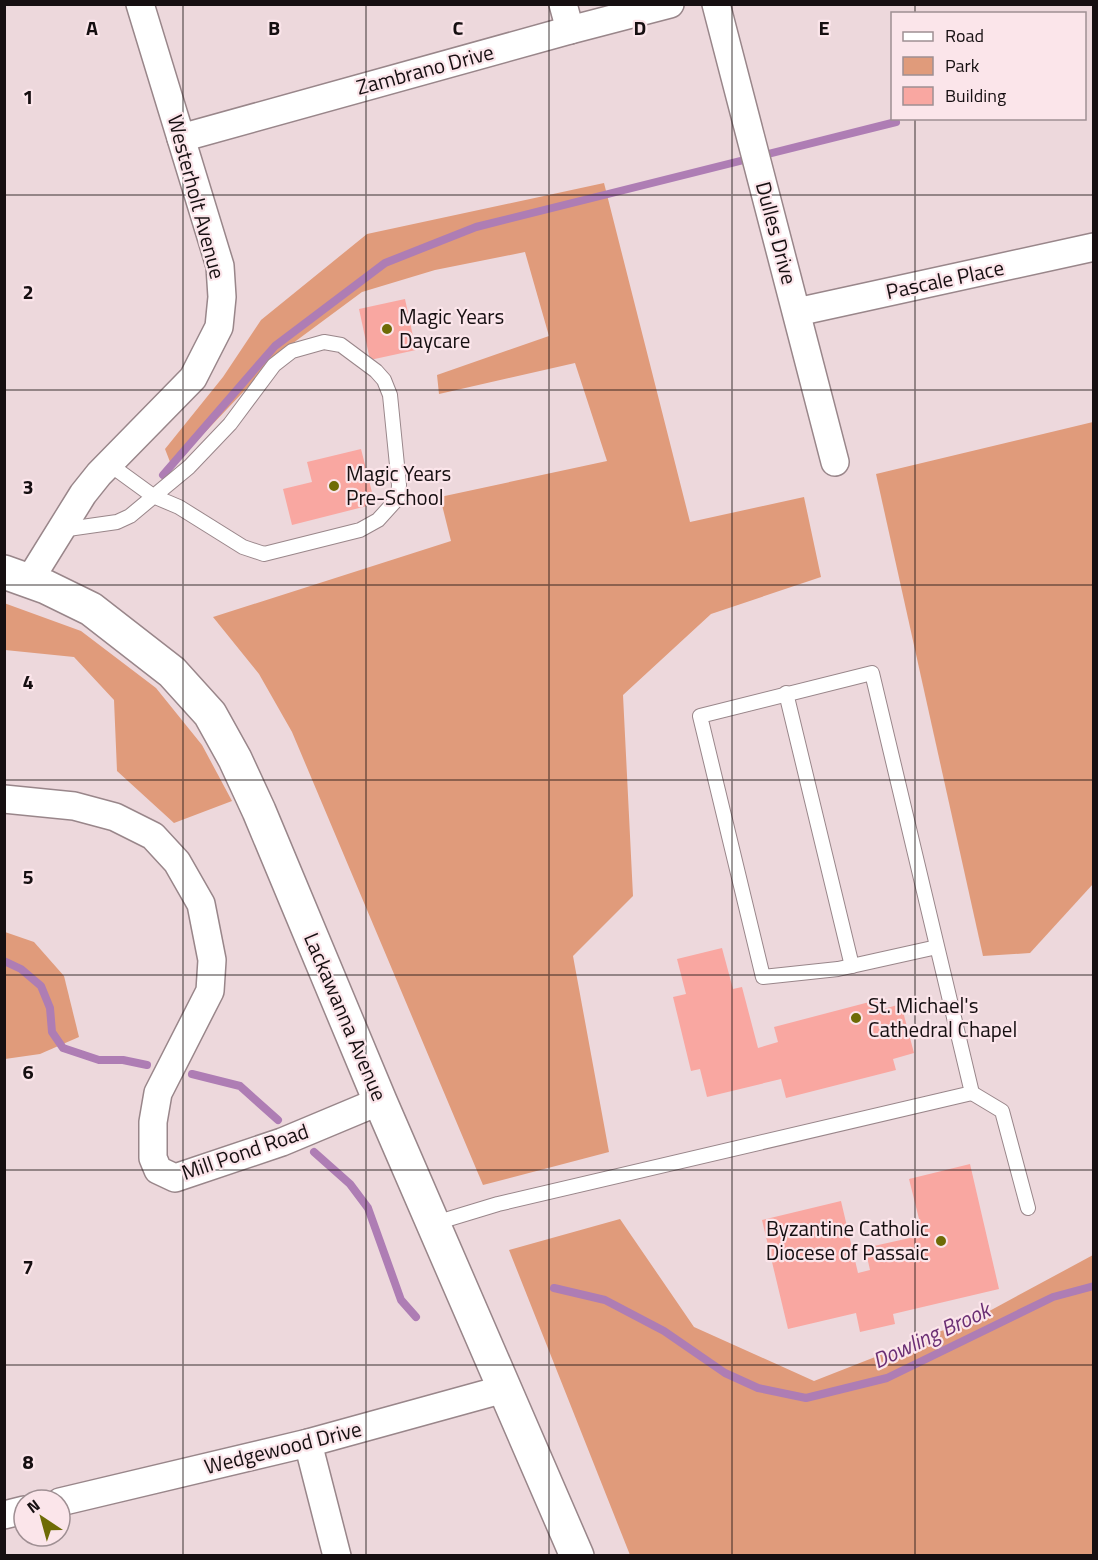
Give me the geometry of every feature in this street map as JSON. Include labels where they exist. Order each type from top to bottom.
[{"type":"street","name":"Westerholt Avenue","points":[[17,577],[61,530],[83,494],[109,464],[194,378],[219,327],[222,297],[220,266],[140,4]]},
{"type":"street","name":"Zambrano Drive","points":[[181,138],[567,17],[670,4]]},
{"type":"street","name":"Dulles Drive","points":[[716,4],[835,462]]},
{"type":"street","name":"Pascale Place","points":[[796,312],[1094,247]]},
{"type":"street","name":"Lackawanna Avenue","points":[[17,577],[91,609],[172,672],[210,714],[235,759],[259,812],[432,1224],[577,1556]]},
{"type":"street","name":"Mill Pond Road","points":[[4,799],[74,806],[115,817],[153,836],[177,862],[201,904],[212,960],[210,991],[158,1093],[153,1122],[153,1158],[158,1170],[175,1178],[282,1142],[380,1101]]},
{"type":"street","name":"Wedgewood Drive","points":[[72,1499],[308,1443],[504,1389]]},
{"type":"street","points":[[308,1443],[337,1556]]},
{"type":"lane","points":[[61,530],[117,522],[130,516],[153,496],[165,488],[189,467],[230,424],[274,365],[292,351],[324,342],[340,345],[376,371],[384,380],[390,395],[399,485],[398,498],[378,520],[360,530],[264,554],[243,547],[179,507],[153,496],[109,464]]},
{"type":"lane","points":[[938,947],[852,966],[763,977],[700,716],[872,673],[938,947],[972,1093]]},
{"type":"lane","points":[[786,693],[852,966]]},
{"type":"lane","points":[[432,1224],[498,1204],[972,1093],[1002,1111],[1028,1208]]},
{"type":"green space","points":[[604,183],[690,522],[804,497],[821,577],[711,614],[623,695],[633,896],[573,956],[609,1152],[483,1185],[292,732],[259,674],[213,617],[451,541],[440,497],[607,461],[575,363],[439,394],[437,375],[549,336],[525,252],[435,270],[362,292],[281,352],[172,467],[165,449],[223,377],[261,320],[367,234]]},
{"type":"green space","points":[[1093,422],[1093,884],[1030,953],[983,956],[876,474]]},
{"type":"green space","points":[[4,603],[81,631],[156,688],[202,745],[232,801],[174,823],[117,771],[114,700],[74,657],[5,650]]},
{"type":"green space","points":[[5,932],[34,942],[64,976],[79,1037],[40,1054],[5,1059]]},
{"type":"green space","points":[[620,1219],[694,1327],[814,1381],[982,1315],[1093,1255],[1093,1555],[630,1555],[509,1250]]},
{"type":"building","name":"Magic Years Daycare","points":[[405,299],[416,350],[370,360],[359,309]]},
{"type":"building","name":"Magic Years Pre-School","points":[[361,449],[375,504],[292,525],[283,489],[312,482],[307,462]]},
{"type":"building","name":"St. Michael's Cathedral Chapel","points":[[722,948],[733,989],[742,987],[758,1048],[778,1042],[774,1027],[877,1000],[880,1010],[901,1004],[914,1053],[893,1059],[896,1070],[786,1098],[781,1079],[707,1097],[700,1069],[691,1071],[673,997],[686,994],[677,959]]},
{"type":"building","name":"Byzantine Catholic Diocese of Passaic","points":[[970,1164],[999,1289],[893,1314],[895,1324],[860,1332],[856,1313],[788,1329],[762,1220],[841,1201],[858,1273],[870,1270],[865,1248],[923,1235],[909,1179]]},
{"type":"waterway","points":[[163,475],[275,346],[385,263],[476,227],[896,122]]},
{"type":"waterway","name":"Dowling Brook","points":[[4,961],[21,969],[41,986],[50,1008],[52,1032],[63,1048],[99,1060],[123,1060],[147,1065]]},
{"type":"waterway","name":"Dowling Brook","points":[[192,1074],[240,1086],[278,1120]]},
{"type":"waterway","name":"Dowling Brook","points":[[314,1152],[350,1184],[368,1208],[401,1300],[416,1317]]},
{"type":"waterway","name":"Dowling Brook","points":[[554,1288],[605,1300],[664,1331],[725,1373],[758,1388],[806,1398],[887,1378],[1053,1297],[1094,1286]]},
{"type":"place","name":"Magic Years Daycare","points":[[387,329]]},
{"type":"place","name":"Magic Years Pre-School","points":[[334,486]]},
{"type":"place","name":"St. Michael's Cathedral Chapel","points":[[856,1018]]},
{"type":"place","name":"Byzantine Catholic Diocese of Passaic","points":[[941,1241]]}]
